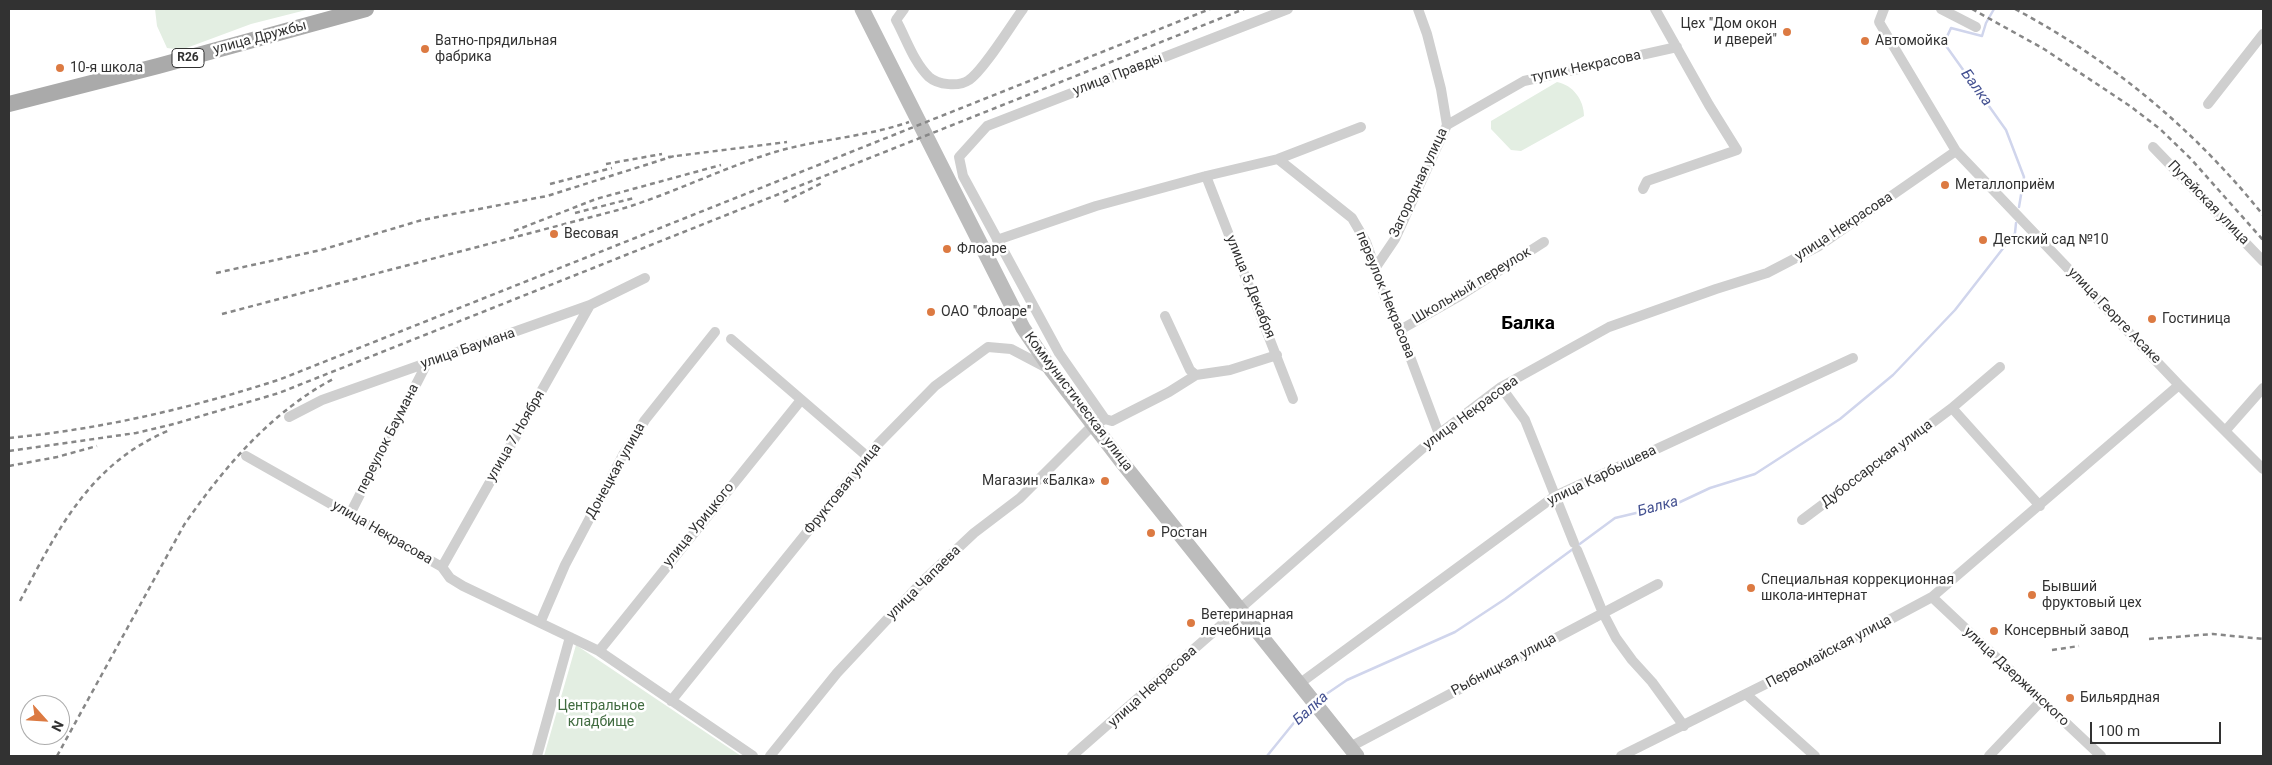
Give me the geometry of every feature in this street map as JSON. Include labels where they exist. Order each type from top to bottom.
[{"type":"main road","name":"улица Дружбы","points":[[9,104],[158,66],[366,9]]},
{"type":"main road","name":"Коммунистическая улица","points":[[862,9],[1023,328],[1052,371],[1099,422],[1239,610],[1353,752]]},
{"type":"street","points":[[904,9],[896,20],[922,69],[930,78],[948,84],[970,80],[1023,9]]},
{"type":"street","name":"улица Правды","points":[[997,240],[963,176],[959,157],[987,126],[1288,9]]},
{"type":"street","name":"Загородная улица","points":[[1376,267],[1395,238],[1447,125],[1441,89],[1427,34],[1418,9]]},
{"type":"street","points":[[1643,189],[1646,181],[1737,150],[1709,105],[1655,9]]},
{"type":"street","name":"улица Георге Асаке","points":[[1884,9],[1878,22],[1956,150],[2179,385],[2263,469]]},
{"type":"street","points":[[1941,9],[1976,27]]},
{"type":"street","points":[[2208,104],[2263,34]]},
{"type":"street","name":"тупик Некрасова","points":[[1447,125],[1524,81],[1677,47]]},
{"type":"street","points":[[1277,354],[1230,370],[1196,375],[1169,392],[1112,421],[1099,422],[997,240],[1096,206],[1206,176],[1278,159],[1361,127]]},
{"type":"street","name":"Путейская улица","points":[[2153,147],[2263,261]]},
{"type":"street","name":"улица Некрасова","points":[[1072,756],[1439,434],[1501,387],[1609,327],[1699,295],[1767,274],[1819,246],[1956,150]]},
{"type":"street","name":"переулок Некрасова","points":[[1278,159],[1352,218],[1366,242],[1385,297],[1400,330],[1439,434]]},
{"type":"street","name":"улица 5 Декабря","points":[[1206,176],[1293,399]]},
{"type":"street","name":"Школьный переулок","points":[[1400,330],[1458,297],[1544,242]]},
{"type":"street","name":"улица Баумана","points":[[289,417],[322,400],[590,305],[646,278]]},
{"type":"street","name":"улица 7 Ноября","points":[[442,567],[590,305]]},
{"type":"street","points":[[1165,316],[1190,370],[1196,375]]},
{"type":"street","name":"Донецкая улица","points":[[540,623],[565,565],[623,455],[645,420],[714,332]]},
{"type":"street","points":[[731,339],[869,458]]},
{"type":"street","name":"Фруктовая улица","points":[[671,701],[869,458],[879,443],[935,386],[988,347],[1011,350],[1052,371]]},
{"type":"street","name":"улица Карбышева","points":[[1299,684],[1555,496],[1854,358]]},
{"type":"street","name":"переулок Баумана","points":[[350,514],[427,363]]},
{"type":"street","name":"Дубоссарская улица","points":[[1802,520],[1952,408],[2000,367]]},
{"type":"street","name":"Первомайская улица","points":[[1621,756],[1878,628],[1932,597],[2179,385]]},
{"type":"street","points":[[1501,387],[1525,420],[1603,613],[1616,638],[1632,660],[1652,682],[1684,726]]},
{"type":"street","points":[[2226,430],[2263,388]]},
{"type":"street","name":"улица Урицкого","points":[[599,651],[801,400]]},
{"type":"street","points":[[1952,408],[2040,506]]},
{"type":"street","name":"улица Чапаева","points":[[770,756],[837,673],[923,581],[974,533],[1020,498],[1099,422]]},
{"type":"street","name":"улица Некрасова","points":[[246,456],[442,567],[450,578],[463,586],[492,602],[599,651],[753,756]]},
{"type":"street","name":"Рыбницкая улица","points":[[1353,752],[1658,584]]},
{"type":"street","name":"улица Дзержинского","points":[[1932,597],[2100,756]]},
{"type":"street","points":[[537,756],[570,637]]},
{"type":"street","points":[[1747,694],[1815,756]]},
{"type":"street","points":[[1989,756],[2042,700]]},
{"type":"green space","points":[[155,9],[310,9],[251,24],[181,50],[167,48],[157,26]]},
{"type":"green space","points":[[1557,82],[1568,86],[1577,94],[1582,104],[1584,116],[1521,151],[1511,150],[1491,129],[1491,121]]},
{"type":"green space","name":"Центральное кладбище","points":[[576,645],[741,756],[544,756]]},
{"type":"waterway","name":"Балка","points":[[1994,9],[1986,23],[1982,36],[1951,28],[1944,43],[2006,130],[2024,177],[2019,207]]},
{"type":"waterway","name":"Балка","points":[[1319,699],[1347,680],[1455,632],[1505,599],[1615,518],[1678,503],[1710,488],[1755,474],[1840,419],[1893,375],[1955,310],[2015,233],[2016,223]]},
{"type":"waterway","name":"Балка","points":[[1267,756],[1301,714],[1311,706]]},
{"type":"railway","points":[[9,438],[78,429],[146,416],[214,399],[281,379],[1210,9]]},
{"type":"railway","points":[[9,451],[136,433],[174,424],[279,393],[1244,9]]},
{"type":"railway","points":[[1972,9],[2044,49],[2130,106],[2160,129],[2191,159],[2263,240]]},
{"type":"railway","points":[[2015,9],[2085,51],[2150,99],[2209,154],[2263,215]]},
{"type":"railway","points":[[222,314],[618,210],[775,152],[876,131],[909,122]]},
{"type":"railway","points":[[668,157],[787,142]]},
{"type":"railway","points":[[606,164],[662,154]]},
{"type":"railway","points":[[216,273],[321,250],[422,220],[547,196],[674,156]]},
{"type":"railway","points":[[514,231],[596,199],[721,165]]},
{"type":"railway","points":[[550,184],[612,168]]},
{"type":"railway","points":[[784,202],[822,183]]},
{"type":"railway","points":[[575,213],[634,198]]},
{"type":"railway","points":[[57,756],[184,525],[199,503],[233,462],[270,424],[312,391],[335,378]]},
{"type":"railway","points":[[20,601],[63,524],[97,480],[118,461],[142,444],[170,430]]},
{"type":"railway","points":[[9,466],[57,457],[97,446]]},
{"type":"railway","points":[[2149,639],[2213,634],[2263,639]]},
{"type":"railway","points":[[2052,650],[2079,646]]},
{"type":"place","name":"Цех \"Дом окон и дверей\"","points":[[1787,32]]},
{"type":"place","name":"Автомойка","points":[[1865,41]]},
{"type":"place","name":"Ватно-прядильная фабрика","points":[[425,49]]},
{"type":"place","name":"10-я школа","points":[[60,68]]},
{"type":"place","name":"Металлоприём","points":[[1945,185]]},
{"type":"place","name":"Весовая","points":[[554,234]]},
{"type":"place","name":"Детский сад №10","points":[[1983,240]]},
{"type":"place","name":"Флоаре","points":[[947,249]]},
{"type":"place","name":"ОАО \"Флоаре\"","points":[[931,312]]},
{"type":"place","name":"Гостиница","points":[[2152,319]]},
{"type":"place","name":"Магазин «Балка»","points":[[1105,481]]},
{"type":"place","name":"Ростан","points":[[1151,533]]},
{"type":"place","name":"Специальная коррекционная школа-интернат","points":[[1751,588]]},
{"type":"place","name":"Бывший фруктовый цех","points":[[2032,595]]},
{"type":"place","name":"Ветеринарная лечебница","points":[[1191,623]]},
{"type":"place","name":"Консервный завод","points":[[1994,631]]},
{"type":"place","name":"Бильярдная","points":[[2070,698]]},
{"type":"district","name":"Балка","points":[[1528,324]]}]
